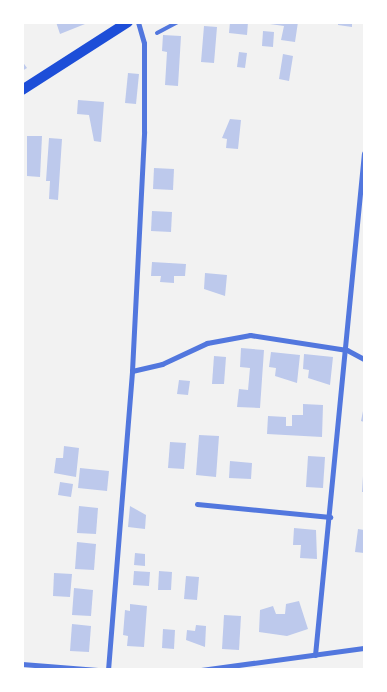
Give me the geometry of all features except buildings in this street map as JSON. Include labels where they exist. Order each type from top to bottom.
[{"type":"main road","points":[[22,90],[128,22]]},
{"type":"street","points":[[108,670],[132,371],[144,131],[144,42],[138,22]]},
{"type":"street","points":[[315,655],[347,350],[364,153]]},
{"type":"street","points":[[132,371],[162,364],[207,343],[243,336],[347,350],[364,358]]},
{"type":"street","points":[[197,504],[330,516]]},
{"type":"street","points":[[201,670],[364,648]]},
{"type":"street","points":[[22,664],[98,670]]},
{"type":"lane","points":[[157,33],[178,22]]}]
